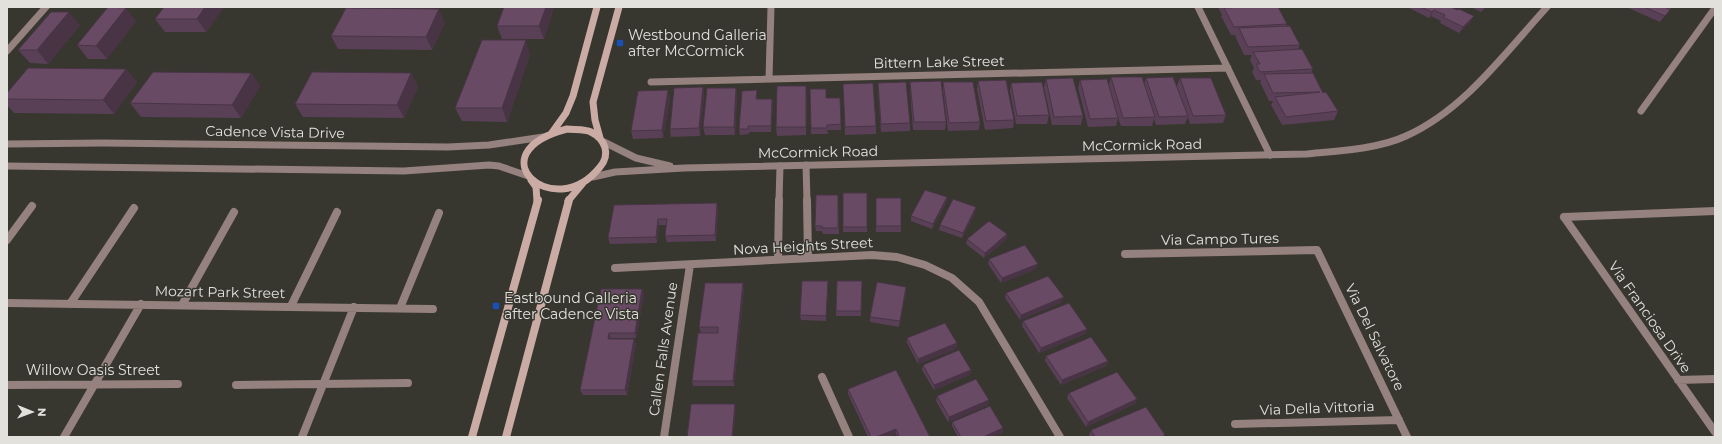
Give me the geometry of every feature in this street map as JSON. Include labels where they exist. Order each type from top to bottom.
[{"type":"main road","points":[[550,134],[566,113],[573,96],[597,7]]},
{"type":"main road","points":[[529,178],[542,186],[553,188],[571,187],[583,183],[593,177],[601,169],[606,159],[606,147],[595,120],[593,102],[619,7]]},
{"type":"main road","points":[[472,437],[537,203],[537,191],[524,166],[527,153],[536,142],[543,137],[566,129],[589,131],[602,140]]},
{"type":"main road","points":[[506,437],[565,208],[569,199],[583,183]]},
{"type":"street","points":[[7,51],[46,7]]},
{"type":"street","points":[[769,79],[771,7]]},
{"type":"street","points":[[1198,7],[1270,155]]},
{"type":"street","name":"McCormick Road","points":[[593,177],[615,172],[684,168],[1307,154],[1365,148],[1405,137],[1438,119],[1467,95],[1546,7]]},
{"type":"street","points":[[1641,111],[1712,17],[1715,8]]},
{"type":"street","name":"Bittern Lake Street","points":[[652,82],[1228,68]]},
{"type":"street","name":"Cadence Vista Drive","points":[[7,144],[103,143],[448,147],[488,145],[543,137]]},
{"type":"street","name":"McCormick Road","points":[[602,140],[625,155],[637,159],[684,168]]},
{"type":"street","points":[[7,166],[404,171],[488,165],[499,166],[529,178]]},
{"type":"street","points":[[806,165],[808,258]]},
{"type":"street","points":[[778,259],[780,166]]},
{"type":"street","points":[[7,240],[32,206]]},
{"type":"street","points":[[70,304],[134,208]]},
{"type":"street","points":[[182,304],[234,212]]},
{"type":"street","points":[[291,306],[337,212]]},
{"type":"street","name":"Via Franciosa Drive","points":[[1715,212],[1564,216],[1715,432]]},
{"type":"street","points":[[400,308],[439,213]]},
{"type":"street","name":"Via Campo Tures","points":[[1125,254],[1317,250]]},
{"type":"street","name":"Via Del Salvatore","points":[[1317,250],[1407,437]]},
{"type":"street","name":"Nova Heights Street","points":[[615,268],[872,255],[897,257],[925,265],[952,278],[979,302],[1060,437]]},
{"type":"street","name":"Callen Falls Avenue","points":[[664,437],[690,265]]},
{"type":"street","name":"Mozart Park Street","points":[[7,303],[182,304],[433,309]]},
{"type":"street","points":[[64,437],[140,304]]},
{"type":"street","points":[[302,437],[354,307]]},
{"type":"street","points":[[822,376],[849,437]]},
{"type":"street","points":[[1678,380],[1715,379]]},
{"type":"street","points":[[236,385],[408,383]]},
{"type":"street","name":"Willow Oasis Street","points":[[7,384],[178,384]]},
{"type":"street","name":"Via Della Vittoria","points":[[1235,424],[1399,420]]},
{"type":"building","points":[[108,7],[126,8],[96,46],[77,45]]},
{"type":"building","points":[[164,7],[205,7],[197,19],[155,19]]},
{"type":"building","points":[[504,7],[546,7],[539,26],[497,26]]},
{"type":"building","points":[[1278,7],[1287,24],[1234,27],[1224,8]]},
{"type":"building","points":[[1421,7],[1451,7],[1474,16],[1463,27],[1443,17],[1445,15],[1434,10],[1432,12]]},
{"type":"building","points":[[1644,7],[1665,7],[1670,10],[1665,16]]},
{"type":"building","points":[[346,8],[439,9],[426,37],[331,36]]},
{"type":"building","points":[[51,12],[69,12],[37,50],[18,50]]},
{"type":"building","points":[[1290,26],[1300,45],[1248,47],[1239,28]]},
{"type":"building","points":[[482,40],[526,40],[502,108],[455,108]]},
{"type":"building","points":[[1302,49],[1313,69],[1260,72],[1256,64],[1260,64],[1253,52]]},
{"type":"building","points":[[28,68],[126,69],[103,100],[7,99],[7,93]]},
{"type":"building","points":[[153,72],[251,73],[232,105],[130,103]]},
{"type":"building","points":[[312,72],[411,73],[397,105],[295,104]]},
{"type":"building","points":[[1313,73],[1323,93],[1326,92],[1338,111],[1286,117],[1275,97],[1320,92],[1273,93],[1264,74]]},
{"type":"building","points":[[1111,77],[1142,77],[1155,117],[1123,118]]},
{"type":"building","points":[[1173,77],[1188,116],[1159,117],[1146,78]]},
{"type":"building","points":[[1073,78],[1083,116],[1054,117],[1046,79]]},
{"type":"building","points":[[1180,78],[1211,78],[1226,115],[1193,116]]},
{"type":"building","points":[[1107,79],[1118,118],[1090,119],[1080,80]]},
{"type":"building","points":[[1006,80],[1014,120],[986,121],[978,81]]},
{"type":"building","points":[[941,81],[946,122],[914,122],[910,82]]},
{"type":"building","points":[[906,82],[910,123],[881,124],[878,83]]},
{"type":"building","points":[[943,82],[973,82],[980,122],[949,123]]},
{"type":"building","points":[[1042,82],[1049,115],[1017,116],[1011,83]]},
{"type":"building","points":[[873,83],[876,126],[845,127],[843,84]]},
{"type":"building","points":[[777,86],[806,86],[806,127],[776,127]]},
{"type":"building","points":[[703,87],[699,128],[670,129],[674,88]]},
{"type":"building","points":[[707,88],[736,88],[734,127],[703,127]]},
{"type":"building","points":[[810,89],[826,89],[826,98],[840,98],[841,124],[827,125],[827,128],[811,128]]},
{"type":"building","points":[[668,90],[662,130],[631,131],[638,91]]},
{"type":"building","points":[[757,90],[756,99],[772,99],[771,126],[748,126],[748,129],[739,129],[742,91]]},
{"type":"building","points":[[925,190],[947,197],[933,224],[911,216]]},
{"type":"building","points":[[843,193],[867,193],[867,227],[843,227]]},
{"type":"building","points":[[816,195],[838,195],[838,228],[822,228],[822,226],[815,226]]},
{"type":"building","points":[[876,198],[901,198],[901,226],[876,226]]},
{"type":"building","points":[[953,199],[976,207],[963,233],[940,225]]},
{"type":"building","points":[[717,203],[715,235],[665,236],[667,219],[658,219],[656,237],[608,238],[614,205]]},
{"type":"building","points":[[989,221],[1007,234],[985,253],[967,239]]},
{"type":"building","points":[[1025,245],[1038,264],[1002,278],[989,259]]},
{"type":"building","points":[[1048,276],[1064,297],[1021,315],[1006,293]]},
{"type":"building","points":[[802,281],[828,281],[826,316],[800,315]]},
{"type":"building","points":[[837,281],[862,281],[861,311],[836,311]]},
{"type":"building","points":[[877,282],[906,287],[900,321],[870,317]]},
{"type":"building","points":[[705,283],[743,283],[733,381],[692,381],[698,333],[718,333],[718,327],[699,327]]},
{"type":"building","points":[[601,289],[642,289],[635,333],[609,333],[608,339],[634,339],[625,390],[580,390]]},
{"type":"building","points":[[1069,303],[1087,329],[1041,348],[1023,321]]},
{"type":"building","points":[[945,323],[957,343],[918,359],[907,338]]},
{"type":"building","points":[[1091,337],[1108,361],[1062,380],[1046,356]]},
{"type":"building","points":[[959,350],[971,370],[934,385],[923,365]]},
{"type":"building","points":[[896,370],[930,437],[894,437],[899,435],[896,429],[876,437],[871,437],[848,389]]},
{"type":"building","points":[[1117,372],[1137,399],[1088,422],[1069,393]]},
{"type":"building","points":[[976,379],[989,400],[949,417],[937,396]]},
{"type":"building","points":[[691,404],[735,404],[732,437],[687,437]]},
{"type":"building","points":[[990,406],[1003,428],[983,437],[961,437],[952,422]]},
{"type":"building","points":[[1146,407],[1165,435],[1161,437],[1095,437],[1091,430]]},
{"type":"place","name":"Westbound Galleria after McCormick","points":[[620,43]]},
{"type":"place","name":"Eastbound Galleria after Cadence Vista","points":[[496,306]]}]
